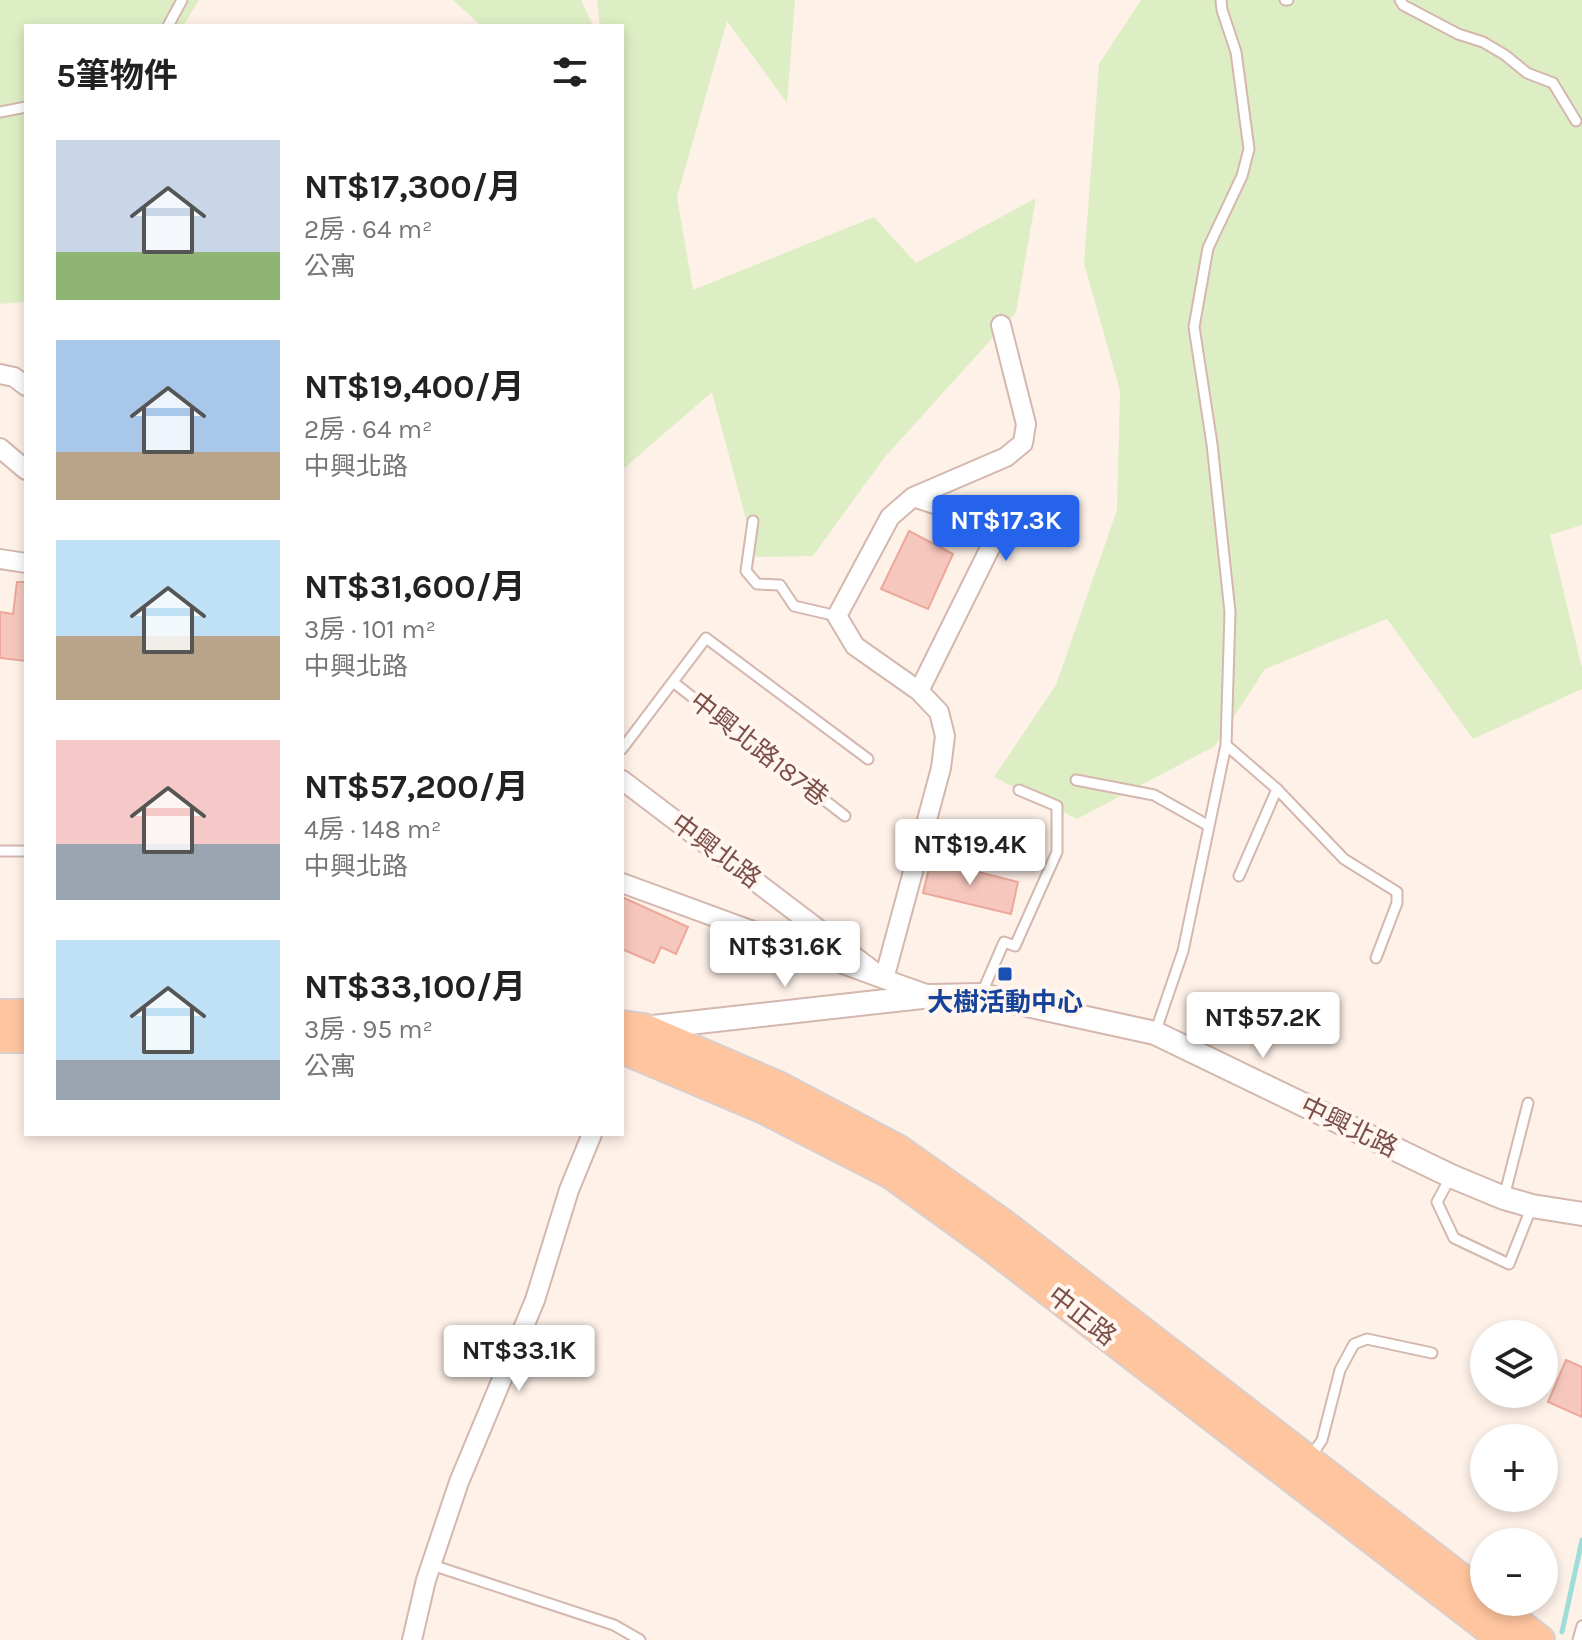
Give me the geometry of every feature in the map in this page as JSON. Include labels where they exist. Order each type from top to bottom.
[{"type":"main road","points":[[0,1014],[24,1014]]},
{"type":"main road","points":[[0,1038],[24,1038]]},
{"type":"main road","name":"中正路","points":[[627,1042],[778,1086],[899,1150],[1002,1223],[1470,1585]]},
{"type":"main road","name":"中正路","points":[[627,1042],[891,1174],[989,1245],[1503,1640]]},
{"type":"main road","points":[[1509,1616],[1540,1640]]},
{"type":"street","points":[[624,884],[884,979],[941,768],[945,736],[939,712],[919,691],[855,646],[837,616],[890,517],[913,497],[1006,457],[1023,443],[1026,424],[1001,325]]},
{"type":"street","points":[[0,374],[14,377],[24,384]]},
{"type":"street","points":[[0,448],[24,468]]},
{"type":"street","points":[[913,497],[990,522],[995,530],[992,544],[919,691]]},
{"type":"street","points":[[0,559],[24,563]]},
{"type":"street","name":"中興北路","points":[[624,782],[884,979],[931,996]]},
{"type":"street","name":"中興北路","points":[[627,1042],[931,996],[981,995],[1155,1033],[1451,1176],[1504,1198],[1582,1214]]},
{"type":"street","points":[[412,1640],[459,1482],[535,1300],[569,1190],[591,1136]]},
{"type":"lane","points":[[169,24],[182,0]]},
{"type":"lane","points":[[1155,1033],[1183,951],[1226,745],[1230,612],[1212,444],[1194,327],[1208,248],[1242,176],[1249,149],[1236,52],[1221,0]]},
{"type":"lane","points":[[1400,0],[1403,5],[1458,34],[1483,42],[1527,73],[1553,83],[1576,121]]},
{"type":"lane","points":[[0,112],[24,107]]},
{"type":"lane","points":[[753,521],[746,571],[757,584],[780,585],[794,606],[837,616]]},
{"type":"lane","name":"中興北路187巷","points":[[624,746],[706,638],[868,759]]},
{"type":"lane","name":"中興北路187巷","points":[[673,682],[845,816]]},
{"type":"lane","points":[[1226,745],[1277,789],[1344,859],[1397,892],[1397,903],[1376,958]]},
{"type":"lane","points":[[1076,780],[1154,795],[1209,826]]},
{"type":"lane","points":[[1239,876],[1277,789]]},
{"type":"lane","points":[[981,995],[1004,942],[1015,946],[1057,852],[1057,806],[1019,790]]},
{"type":"lane","points":[[1,853],[24,851]]},
{"type":"lane","points":[[1504,1198],[1528,1103]]},
{"type":"lane","points":[[1451,1176],[1437,1202],[1454,1238],[1509,1264],[1532,1206]]},
{"type":"lane","points":[[1308,1460],[1322,1440],[1340,1370],[1354,1344],[1367,1339],[1432,1353]]},
{"type":"lane","points":[[432,1565],[614,1625],[640,1640]]},
{"type":"lane","points":[[1578,1640],[1582,1626]]},
{"type":"green space","points":[[0,0],[199,0],[184,24],[24,24],[24,302],[0,304]]},
{"type":"green space","points":[[453,0],[581,0],[592,24],[479,24]]},
{"type":"green space","points":[[597,0],[795,0],[787,103],[727,21],[677,197],[693,290],[874,217],[916,263],[1036,198],[1016,312],[884,458],[813,556],[756,557],[712,392],[624,468],[624,24],[600,24]]},
{"type":"green space","points":[[1141,0],[1582,0],[1582,525],[1550,535],[1582,668],[1582,689],[1473,739],[1387,619],[1265,669],[1215,746],[1077,819],[994,777],[1056,685],[1117,510],[1120,391],[1084,263],[1099,64]]},
{"type":"building","points":[[909,531],[953,554],[928,609],[881,589]]},
{"type":"building","points":[[17,582],[24,582],[24,661],[0,658],[0,612],[13,614]]},
{"type":"building","points":[[931,860],[1018,882],[1011,914],[923,893]]},
{"type":"building","points":[[624,898],[688,927],[676,954],[661,947],[654,963],[624,950]]},
{"type":"building","points":[[1566,1360],[1582,1367],[1582,1417],[1558,1406],[1558,1379]]},
{"type":"waterway","points":[[1562,1632],[1582,1540]]},
{"type":"place","name":"大樹活動中心","points":[[1005,974]]}]
